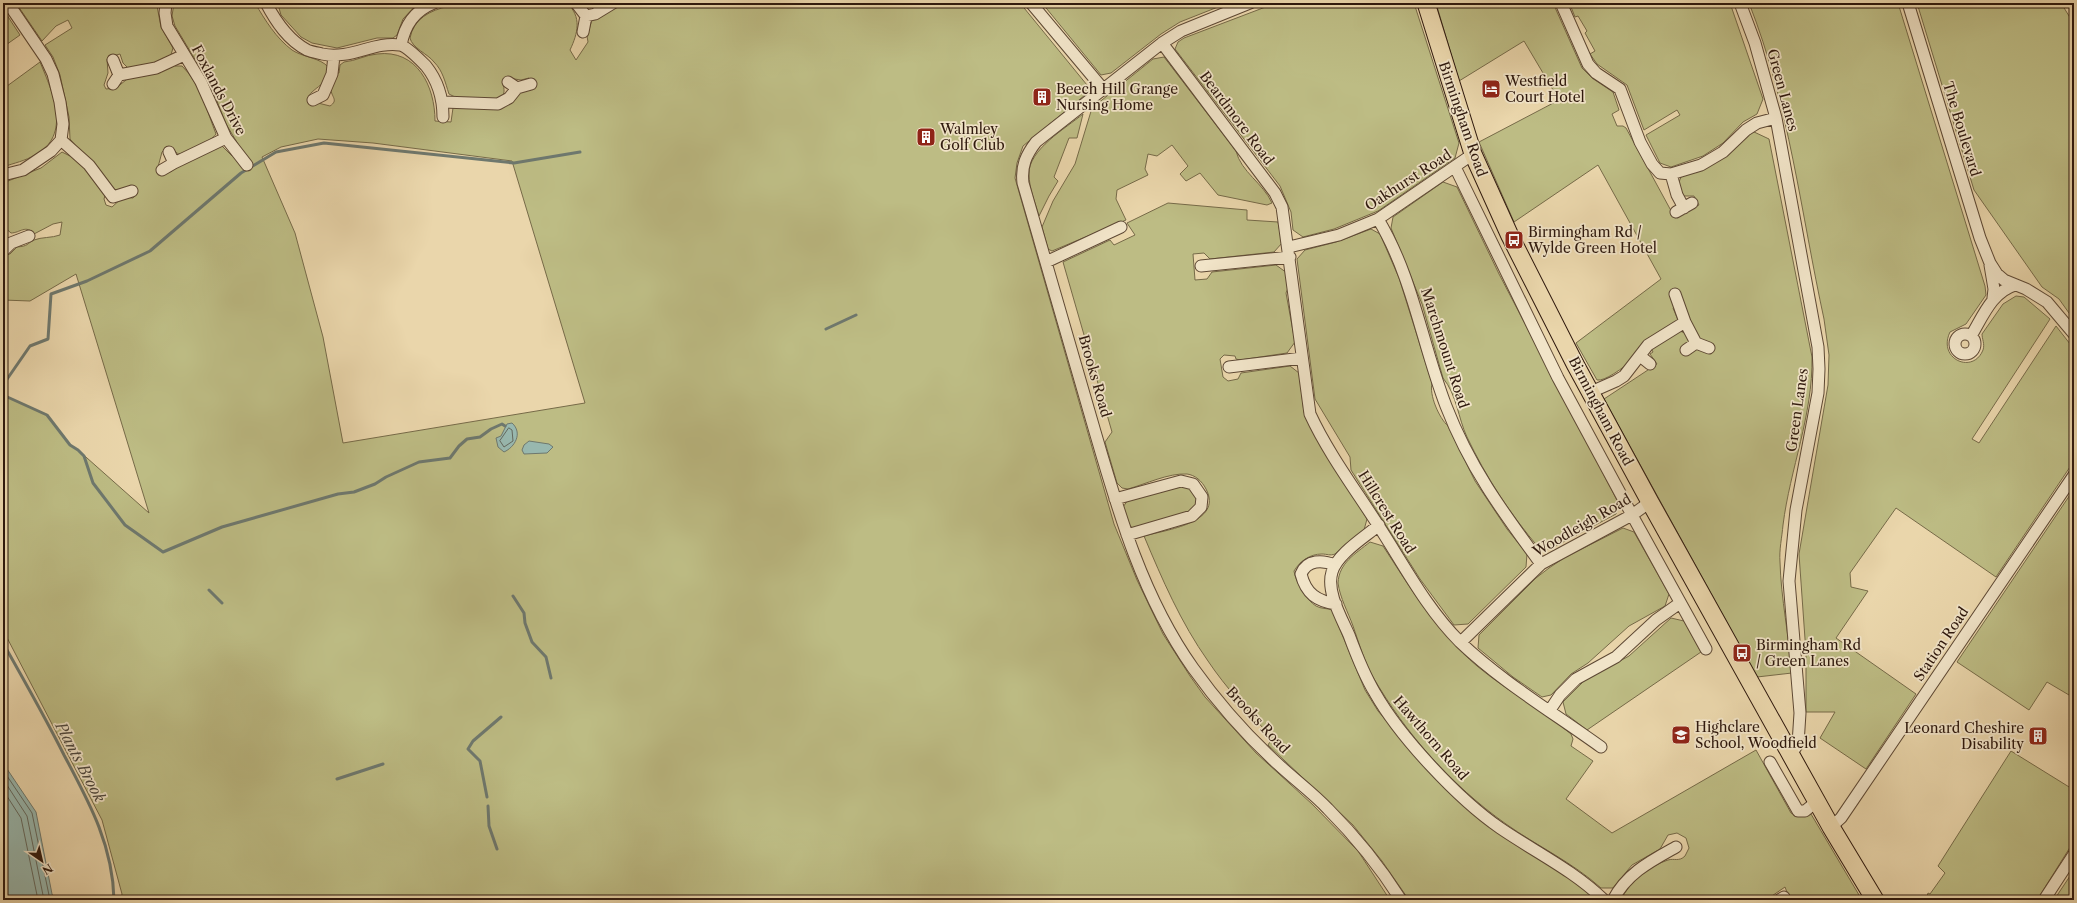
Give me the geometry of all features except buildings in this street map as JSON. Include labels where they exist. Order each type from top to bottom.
[{"type":"main road","name":"Birmingham Road","points":[[1426,3],[1473,154],[1510,236],[1650,502],[1816,802],[1874,900]]},
{"type":"street","points":[[3,175],[23,170],[39,160],[61,140],[63,124],[60,102],[53,74],[46,59],[8,3]]},
{"type":"street","name":"Foxlands Drive","points":[[166,3],[164,13],[167,26],[208,97],[226,138],[247,165]]},
{"type":"street","points":[[267,3],[277,22],[290,38],[308,51],[334,56],[350,54],[381,46],[401,45],[422,62],[436,82],[443,102],[443,117]]},
{"type":"street","points":[[401,45],[403,34],[412,17],[426,6],[434,3]]},
{"type":"street","points":[[576,3],[586,16],[583,32]]},
{"type":"street","points":[[586,16],[595,14],[613,3]]},
{"type":"street","points":[[1031,3],[1104,90]]},
{"type":"street","name":"Brooks Road","points":[[1250,3],[1181,31],[1162,44],[1036,142],[1026,157],[1023,169],[1023,183],[1115,499],[1139,569],[1148,588],[1178,644],[1193,668],[1255,742],[1306,787],[1350,831],[1372,858],[1401,900]]},
{"type":"street","points":[[1561,3],[1588,64],[1596,73],[1620,89],[1640,142],[1655,169],[1660,173],[1671,174],[1701,165],[1712,159],[1734,142],[1746,130],[1757,123],[1776,118]]},
{"type":"street","name":"Green Lanes","points":[[1740,3],[1755,43],[1776,118],[1814,322],[1819,369],[1816,399],[1796,510],[1789,581],[1800,713],[1798,744],[1789,754]]},
{"type":"street","name":"The Boulevard","points":[[1908,3],[1980,238],[1990,263],[1997,274],[2004,280],[2037,295],[2047,302],[2074,334]]},
{"type":"street","name":"Beardmore Road","points":[[1162,44],[1275,193],[1284,214]]},
{"type":"street","points":[[113,60],[116,79],[156,68],[184,55]]},
{"type":"street","points":[[312,100],[327,98],[334,56]]},
{"type":"street","points":[[443,102],[498,104],[509,98],[513,85],[531,84]]},
{"type":"street","points":[[162,170],[226,138]]},
{"type":"street","points":[[61,140],[89,165],[112,197],[132,192]]},
{"type":"street","points":[[169,152],[174,163]]},
{"type":"street","name":"Oakhurst Road","points":[[1201,266],[1289,252],[1339,235],[1378,219],[1473,154]]},
{"type":"street","name":"Birmingham Road","points":[[1455,167],[1558,378],[1706,649]]},
{"type":"street","points":[[1671,174],[1677,195],[1684,207]]},
{"type":"street","name":"Hillcrest Road","points":[[1284,214],[1310,414],[1316,427],[1415,586],[1447,628],[1461,642],[1504,678],[1601,747]]},
{"type":"street","name":"Marchmount Road","points":[[1378,219],[1401,263],[1416,305],[1428,356],[1460,440],[1484,484],[1541,564]]},
{"type":"street","points":[[1046,262],[1122,227]]},
{"type":"street","points":[[6,243],[29,236]]},
{"type":"street","name":"The Boulevard","points":[[1990,263],[1994,289],[1993,298]]},
{"type":"street","points":[[1972,336],[1993,298],[2003,290],[2015,285]]},
{"type":"street","points":[[1675,294],[1685,322],[1696,343],[1709,348]]},
{"type":"street","points":[[1591,392],[1624,376],[1648,345],[1685,322]]},
{"type":"street","points":[[1686,350],[1696,343]]},
{"type":"street","points":[[1640,356],[1650,364]]},
{"type":"street","points":[[1229,367],[1302,358]]},
{"type":"street","name":"Station Road","points":[[1831,827],[1846,812],[2074,475]]},
{"type":"street","points":[[1115,499],[1182,481],[1193,484],[1202,496],[1201,507],[1192,516],[1127,535]]},
{"type":"street","name":"Woodleigh Road","points":[[1461,642],[1541,564],[1632,516],[1650,502]]},
{"type":"street","points":[[1336,604],[1321,602],[1315,598],[1301,574],[1303,569],[1310,563],[1326,561],[1334,565],[1345,553],[1378,525]]},
{"type":"street","name":"Hawthorn Road","points":[[1334,565],[1330,578],[1336,604],[1375,694],[1401,731],[1442,778],[1499,827],[1584,882],[1604,900]]},
{"type":"street","points":[[1550,710],[1560,695],[1576,679],[1616,657],[1656,620],[1680,603]]},
{"type":"street","points":[[1770,762],[1798,811],[1805,811],[1816,802]]},
{"type":"street","points":[[1613,900],[1630,876],[1642,866],[1676,847]]},
{"type":"street","points":[[2044,900],[2074,854]]},
{"type":"shaded area","name":"Walmley Golf Club","points":[[16,3],[153,3],[157,6],[161,27],[173,48],[170,58],[156,64],[130,70],[123,63],[120,54],[109,57],[107,59],[108,73],[104,85],[106,89],[116,88],[131,76],[159,70],[173,64],[175,66],[182,66],[194,81],[216,134],[210,140],[188,153],[180,154],[170,147],[166,148],[162,152],[158,167],[163,175],[172,171],[183,161],[209,149],[210,151],[222,146],[232,156],[234,155],[243,168],[250,163],[240,150],[241,149],[226,124],[211,86],[175,26],[172,16],[174,3],[255,3],[271,28],[286,45],[292,50],[321,62],[328,67],[326,79],[310,94],[308,98],[308,102],[311,105],[318,103],[330,106],[333,104],[334,100],[331,87],[336,73],[339,73],[340,65],[344,62],[377,54],[391,54],[403,57],[421,72],[427,83],[432,95],[435,121],[451,122],[453,108],[460,106],[499,107],[511,102],[521,91],[531,90],[534,85],[529,78],[521,80],[508,78],[503,83],[504,94],[499,100],[457,98],[449,94],[440,69],[411,42],[410,38],[415,26],[424,16],[435,10],[449,6],[478,3],[567,3],[572,8],[577,20],[577,31],[570,50],[576,60],[588,42],[587,36],[592,20],[619,3],[1020,3],[1087,85],[1085,95],[1023,146],[1017,163],[1015,178],[1114,524],[1137,580],[1163,634],[1205,697],[1256,753],[1312,804],[1358,851],[1390,900],[121,900],[122,894],[102,820],[3,630],[3,395],[47,415],[70,445],[78,450],[149,513],[76,274],[30,301],[3,300],[3,255],[10,254],[17,247],[26,245],[34,240],[60,235],[62,222],[53,224],[34,234],[26,229],[11,233],[3,226],[3,183],[41,168],[62,152],[70,156],[73,154],[87,167],[94,180],[106,192],[104,199],[106,205],[112,207],[123,197],[133,198],[137,189],[131,185],[121,191],[113,190],[70,139],[69,117],[60,75],[53,57],[45,45],[72,28],[68,20],[56,26],[42,41]],"holes":[[[318,139],[373,143],[512,161],[585,403],[343,443],[323,337],[295,233],[262,157],[281,147]]]},
{"type":"shaded area","points":[[282,3],[418,3],[403,19],[397,35],[393,38],[377,38],[337,48],[312,43],[301,37],[281,15],[279,8]]},
{"type":"shaded area","points":[[1042,3],[1228,3],[1180,22],[1161,34],[1111,73],[1101,75]]},
{"type":"shaded area","points":[[1276,3],[1414,3],[1459,143],[1455,158],[1378,211],[1334,229],[1303,237],[1293,230],[1291,212],[1280,186],[1175,49],[1178,42],[1184,38]]},
{"type":"shaded area","points":[[1436,3],[1553,3],[1582,68],[1592,78],[1613,92],[1619,110],[1612,114],[1617,126],[1623,126],[1626,128],[1675,218],[1699,205],[1694,196],[1684,196],[1680,191],[1679,183],[1683,175],[1752,131],[1769,139],[1812,357],[1809,400],[1786,504],[1780,553],[1782,590],[1792,673],[1757,677],[1604,399],[1657,364],[1650,354],[1653,352],[1651,348],[1680,331],[1701,340],[1676,306],[1673,308],[1678,320],[1614,374],[1604,379],[1597,380],[1576,343],[1661,279],[1598,165],[1514,222],[1479,142],[1559,100],[1524,41],[1459,81]]},
{"type":"shaded area","points":[[1576,3],[1730,3],[1763,99],[1757,114],[1743,122],[1723,143],[1703,156],[1671,167],[1660,163],[1646,135],[1680,115],[1677,110],[1644,130],[1627,85],[1597,64],[1590,54],[1595,51],[1585,33],[1587,31],[1578,16],[1575,17],[1571,7]]},
{"type":"shaded area","points":[[1749,3],[1898,3],[1985,286],[1986,295],[1966,324],[1950,332],[1947,342],[1948,350],[1952,356],[1965,362],[1972,362],[1978,358],[1984,348],[1982,334],[2003,304],[2016,296],[2024,297],[2050,319],[1972,439],[1979,443],[2056,326],[2074,349],[2074,461],[1996,577],[1896,508],[1850,573],[1851,587],[1868,591],[1836,638],[1916,694],[1866,769],[1820,738],[1835,712],[1806,712],[1806,653],[1799,554],[1828,385],[1829,355],[1824,319],[1784,119],[1763,41]]},
{"type":"shaded area","points":[[1917,3],[2061,3],[2074,24],[2074,320],[2059,299],[2042,287],[1974,190]]},
{"type":"shaded area","points":[[3,9],[20,35],[3,47]]},
{"type":"shaded area","points":[[1164,57],[1236,151],[1242,165],[1263,189],[1272,203],[1267,205],[1218,195],[1200,173],[1186,181],[1180,174],[1188,166],[1172,145],[1157,156],[1148,154],[1145,169],[1148,175],[1117,190],[1116,199],[1126,220],[1052,251],[1048,249],[1042,227],[1053,201],[1075,164],[1092,108],[1153,59]]},
{"type":"shaded area","points":[[40,62],[54,100],[56,125],[53,136],[46,147],[35,155],[3,167],[3,89]]},
{"type":"shaded area","points":[[1083,114],[1077,138],[1069,138],[1054,177],[1058,181],[1039,216],[1030,184],[1030,165],[1041,148],[1049,140]]},
{"type":"shaded area","points":[[1443,182],[1457,187],[1499,274],[1619,504],[1616,514],[1550,549],[1539,548],[1528,535],[1499,495],[1474,452],[1464,430],[1454,399],[1443,378],[1422,304],[1391,228],[1393,217]]},
{"type":"shaded area","points":[[1168,203],[1247,210],[1247,220],[1278,222],[1282,243],[1274,252],[1210,259],[1204,253],[1193,254],[1195,280],[1207,279],[1212,272],[1276,265],[1287,273],[1288,288],[1286,293],[1295,342],[1287,353],[1240,360],[1236,359],[1235,356],[1224,355],[1220,359],[1223,377],[1228,381],[1238,379],[1241,373],[1290,366],[1299,373],[1304,412],[1309,424],[1367,519],[1364,530],[1335,554],[1313,555],[1299,564],[1294,571],[1302,590],[1309,600],[1316,606],[1332,610],[1365,690],[1378,711],[1429,771],[1452,794],[1583,888],[1596,900],[1409,900],[1382,861],[1353,825],[1268,745],[1271,737],[1222,681],[1198,646],[1173,600],[1144,536],[1190,523],[1200,517],[1207,510],[1209,501],[1206,489],[1198,479],[1187,474],[1172,475],[1128,489],[1122,488],[1117,483],[1105,442],[1112,432],[1063,262],[1110,240],[1114,245],[1135,235],[1127,223]]},
{"type":"shaded area","points":[[1371,229],[1380,234],[1399,278],[1432,383],[1431,388],[1433,400],[1438,412],[1448,426],[1475,481],[1507,529],[1527,554],[1526,567],[1468,624],[1454,625],[1420,579],[1351,470],[1350,457],[1315,399],[1297,259],[1305,250],[1336,242]]},
{"type":"shaded area","points":[[1188,485],[1198,501],[1190,512],[1133,528],[1130,526],[1123,507],[1128,500]]},
{"type":"shaded area","points":[[2074,489],[2074,686],[2069,695],[2047,682],[2029,710],[1957,662]]},
{"type":"shaded area","points":[[1623,528],[1634,532],[1669,594],[1665,606],[1629,626],[1588,663],[1571,674],[1551,695],[1542,697],[1513,677],[1478,648],[1479,635],[1536,578],[1564,558]]},
{"type":"shaded area","points":[[1370,542],[1383,546],[1437,624],[1463,653],[1488,675],[1548,716],[1571,734],[1573,739],[1571,746],[1593,761],[1566,799],[1612,833],[1756,750],[1791,813],[1797,816],[1811,814],[1862,900],[1790,900],[1785,887],[1766,900],[1621,900],[1634,881],[1654,866],[1670,860],[1681,859],[1685,856],[1689,848],[1686,838],[1677,833],[1668,835],[1660,849],[1632,865],[1613,888],[1601,888],[1578,870],[1506,824],[1467,793],[1431,757],[1400,719],[1370,671],[1342,600],[1338,583],[1341,570],[1345,564]]},
{"type":"shaded area","points":[[1671,618],[1684,621],[1701,652],[1587,730],[1566,714],[1563,702],[1585,680],[1629,656]]},
{"type":"shaded area","points":[[2011,751],[2074,790],[2074,841],[2037,900],[1926,900],[1928,893],[1930,894],[1945,873],[1938,866]]},
{"type":"shaded area","points":[[2074,870],[2074,900],[2054,900]]},
{"type":"water","points":[[512,423],[517,431],[516,439],[511,447],[504,452],[498,447],[496,438],[501,436],[507,424]]},
{"type":"water","points":[[529,441],[549,444],[553,447],[547,453],[524,454],[522,450],[524,445]]},
{"type":"water","points":[[3,763],[36,812],[52,894],[55,900],[3,900]]},
{"type":"waterway","points":[[3,385],[30,346],[48,339],[51,294],[87,281],[150,251],[241,173],[276,152],[324,143],[514,163],[580,152]]},
{"type":"waterway","points":[[826,329],[856,315]]},
{"type":"waterway","points":[[3,395],[47,415],[70,445],[84,456],[93,483],[125,525],[163,552],[222,527],[338,494],[354,492],[375,484],[386,477],[419,462],[450,458],[459,446],[467,439],[480,437],[491,429],[502,424],[505,426]]},
{"type":"waterway","points":[[209,590],[222,603]]},
{"type":"waterway","points":[[513,596],[524,613],[525,623],[532,642],[546,657],[551,678]]},
{"type":"waterway","name":"Plants Brook","points":[[3,643],[27,685],[91,807],[98,824],[109,861],[113,880],[114,900]]},
{"type":"waterway","points":[[487,797],[480,761],[468,749],[473,741],[501,717]]},
{"type":"waterway","points":[[337,779],[383,764]]},
{"type":"waterway","points":[[488,806],[489,826],[497,849]]},
{"type":"place","name":"Westfield Court Hotel","points":[[1491,89]]},
{"type":"place","name":"Beech Hill Grange Nursing Home","points":[[1042,97]]},
{"type":"place","name":"Walmley Golf Club","points":[[926,137]]},
{"type":"place","name":"Birmingham Rd / Wylde Green Hotel","points":[[1514,240]]},
{"type":"place","name":"Birmingham Rd / Green Lanes","points":[[1742,653]]},
{"type":"place","name":"Highclare School, Woodfield","points":[[1681,735]]},
{"type":"place","name":"Leonard Cheshire Disability","points":[[2038,736]]}]
